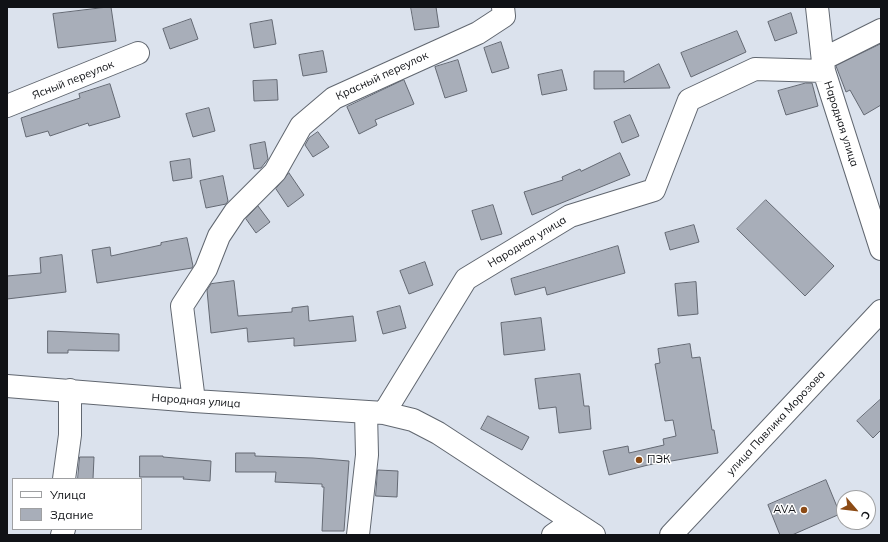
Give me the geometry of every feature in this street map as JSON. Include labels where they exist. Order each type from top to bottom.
[{"type":"street","name":"Красный переулок","points":[[194,401],[182,306],[206,268],[219,236],[235,212],[276,172],[301,126],[334,98],[478,33],[504,16],[503,7]]},
{"type":"street","points":[[817,7],[824,65],[881,30]]},
{"type":"street","name":"Ясный переулок","points":[[7,106],[138,53]]},
{"type":"street","name":"Народная улица","points":[[375,412],[466,279],[570,216],[654,190],[689,100],[755,69],[824,65],[881,250]]},
{"type":"street","name":"улица Павлика Морозова","points":[[671,535],[881,311]]},
{"type":"street","name":"Народная улица","points":[[7,386],[194,401],[375,412],[413,420],[438,433],[594,535]]},
{"type":"street","points":[[64,478],[70,435],[70,390]]},
{"type":"street","points":[[358,535],[367,455],[375,412]]},
{"type":"street","points":[[553,535],[573,521]]},
{"type":"building","points":[[111,7],[116,41],[58,48],[53,14]]},
{"type":"building","points":[[411,7],[436,7],[439,27],[415,30]]},
{"type":"building","points":[[791,13],[797,33],[775,41],[768,22]]},
{"type":"building","points":[[191,19],[198,39],[170,49],[163,29]]},
{"type":"building","points":[[272,20],[276,44],[254,48],[250,24]]},
{"type":"building","points":[[737,31],[746,52],[691,77],[681,53]]},
{"type":"building","points":[[501,42],[509,68],[492,73],[484,48]]},
{"type":"building","points":[[881,44],[881,105],[864,115],[850,90],[846,92],[836,66]]},
{"type":"building","points":[[323,51],[327,72],[303,76],[299,55]]},
{"type":"building","points":[[458,60],[467,91],[445,98],[435,67]]},
{"type":"building","points":[[659,64],[670,88],[594,89],[594,71],[624,71],[624,82]]},
{"type":"building","points":[[562,70],[567,90],[542,95],[538,75]]},
{"type":"building","points":[[277,80],[278,100],[254,101],[253,81]]},
{"type":"building","points":[[404,80],[414,104],[375,120],[377,125],[359,134],[347,107]]},
{"type":"building","points":[[806,83],[812,83],[818,106],[786,115],[778,91]]},
{"type":"building","points":[[110,84],[120,117],[89,126],[88,123],[50,136],[48,131],[26,137],[21,118],[80,98],[79,94]]},
{"type":"building","points":[[209,108],[215,131],[193,137],[186,114]]},
{"type":"building","points":[[630,115],[639,136],[622,143],[614,122]]},
{"type":"building","points":[[318,132],[329,147],[313,157],[305,145],[309,138]]},
{"type":"building","points":[[265,142],[268,159],[261,168],[254,169],[250,145]]},
{"type":"building","points":[[620,153],[630,175],[532,215],[524,192],[563,180],[562,177],[580,169],[581,171]]},
{"type":"building","points":[[190,159],[192,178],[173,181],[170,162]]},
{"type":"building","points":[[289,173],[304,195],[288,207],[276,189]]},
{"type":"building","points":[[223,176],[228,201],[226,204],[206,208],[200,181]]},
{"type":"building","points":[[766,200],[834,266],[805,296],[737,229]]},
{"type":"building","points":[[493,205],[502,234],[481,240],[472,211]]},
{"type":"building","points":[[258,206],[270,222],[256,233],[246,219]]},
{"type":"building","points":[[694,225],[699,242],[670,250],[665,233]]},
{"type":"building","points":[[187,238],[193,266],[192,268],[97,283],[92,250],[110,247],[111,256]]},
{"type":"building","points":[[618,246],[625,273],[547,295],[545,287],[515,295],[511,279]]},
{"type":"building","points":[[62,255],[66,292],[7,299],[7,276],[41,273],[40,258]]},
{"type":"building","points":[[425,262],[433,285],[409,294],[400,271]]},
{"type":"building","points":[[234,281],[238,316],[292,312],[292,308],[308,306],[309,321],[353,316],[356,341],[294,346],[294,338],[248,342],[247,328],[211,333],[207,290],[211,284]]},
{"type":"building","points":[[696,282],[698,314],[678,316],[675,284]]},
{"type":"building","points":[[400,306],[406,328],[383,334],[377,312]]},
{"type":"building","points":[[541,318],[545,350],[504,355],[501,323]]},
{"type":"building","points":[[48,331],[119,334],[119,351],[68,350],[68,353],[48,353]]},
{"type":"building","points":[[690,344],[692,358],[700,357],[712,430],[714,430],[718,453],[648,465],[609,475],[603,451],[628,446],[629,453],[664,445],[663,439],[676,436],[673,420],[665,421],[655,364],[660,363],[658,349]]},
{"type":"building","points":[[580,374],[584,406],[589,406],[591,429],[559,433],[556,407],[539,409],[535,379]]},
{"type":"building","points":[[881,399],[881,430],[873,438],[857,421]]},
{"type":"building","points":[[488,416],[529,437],[522,450],[481,429]]},
{"type":"building","points":[[236,453],[255,453],[255,456],[349,461],[344,531],[322,531],[324,487],[322,487],[322,484],[275,482],[276,472],[236,472]]},
{"type":"building","points":[[140,456],[163,456],[211,461],[210,481],[183,479],[184,477],[140,477]]},
{"type":"building","points":[[80,457],[94,457],[93,478],[78,478]]},
{"type":"building","points":[[378,470],[398,471],[397,497],[376,496]]},
{"type":"building","name":"AVA","points":[[826,480],[836,504],[836,516],[792,535],[780,535],[768,505]]},
{"type":"place","name":"ПЭК","points":[[639,460]]},
{"type":"place","name":"AVA","points":[[804,510]]}]
